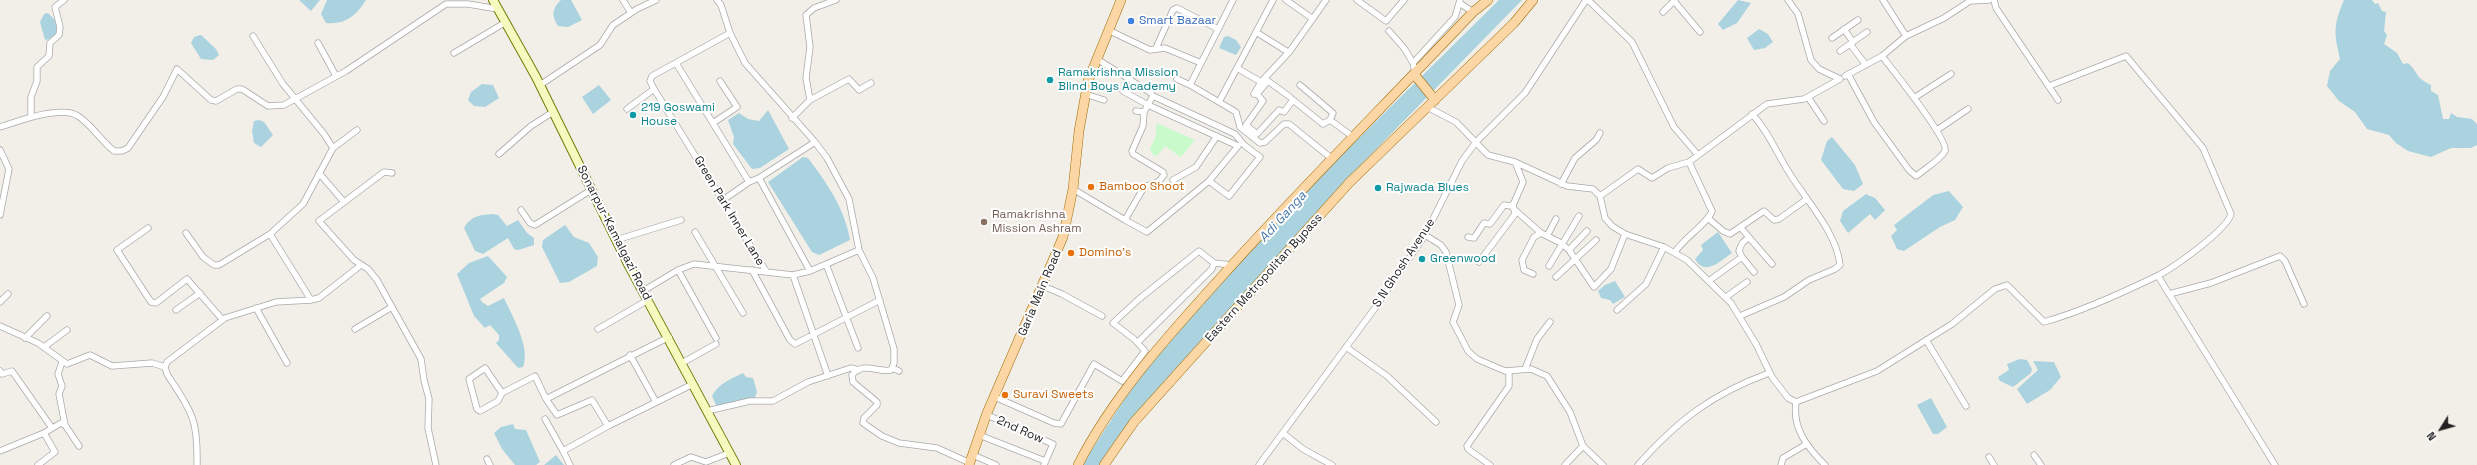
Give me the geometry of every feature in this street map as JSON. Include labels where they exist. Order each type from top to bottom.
[{"type":"main road","name":"Sonarpur-Kamalgazi Road","points":[[493,0],[540,85],[616,240],[736,465]]},
{"type":"main road","name":"Garia Main Road","points":[[970,461],[987,415],[1063,237],[1073,189],[1085,94],[1108,30],[1121,0]]},
{"type":"main road","points":[[1078,465],[1134,379],[1166,338],[1331,158],[1415,74],[1473,12],[1488,0]]},
{"type":"main road","name":"Eastern Metropolitan Bypass","points":[[1104,465],[1119,441],[1149,406],[1349,183],[1518,20],[1533,0]]},
{"type":"main road","points":[[1415,74],[1436,100]]},
{"type":"street","points":[[32,117],[31,97],[37,81],[37,67],[49,56],[50,43],[59,35],[60,27],[55,7],[64,0]]},
{"type":"street","points":[[623,0],[631,13]]},
{"type":"street","points":[[540,85],[600,45],[612,25],[648,2],[656,0]]},
{"type":"street","points":[[718,0],[730,32],[745,63],[792,118],[815,142],[827,158],[849,199],[859,250],[873,278],[894,349],[892,368]]},
{"type":"street","points":[[810,100],[806,78],[810,47],[806,15],[814,8],[836,0]]},
{"type":"street","points":[[1190,85],[1233,0]]},
{"type":"street","points":[[1219,102],[1273,0]]},
{"type":"street","points":[[1286,0],[1313,19]]},
{"type":"street","points":[[1253,94],[1261,82],[1288,52],[1326,0]]},
{"type":"street","points":[[1357,0],[1386,22],[1404,0]]},
{"type":"street","points":[[1587,0],[1632,42],[1674,127],[1698,155]]},
{"type":"street","name":"S N Ghosh Avenue","points":[[1260,463],[1284,434],[1425,235],[1457,168],[1476,142],[1525,93],[1587,0]]},
{"type":"street","points":[[1663,12],[1675,0],[1700,32]]},
{"type":"street","points":[[1788,0],[1798,14],[1811,60],[1819,69],[1840,78]]},
{"type":"street","points":[[1883,0],[1906,36]]},
{"type":"street","points":[[1600,196],[1638,170],[1652,178],[1668,168],[1689,162],[1767,104],[1796,101],[1808,97],[1882,56],[1906,36],[1944,18],[1970,1],[1989,0]]},
{"type":"street","points":[[1994,0],[1996,8],[2058,100]]},
{"type":"street","points":[[1413,63],[1455,17],[1460,2],[1473,12]]},
{"type":"street","points":[[0,127],[32,117],[71,112],[80,117],[114,151],[122,152],[128,148],[155,109],[177,69],[208,97],[216,101],[237,89],[242,89],[260,102],[272,107],[296,100],[336,76],[446,4],[468,4],[498,9]]},
{"type":"street","points":[[1156,48],[1173,10],[1177,8],[1218,28]]},
{"type":"street","points":[[1832,38],[1858,20]]},
{"type":"street","points":[[454,53],[506,22]]},
{"type":"street","points":[[1844,29],[1866,65]]},
{"type":"street","points":[[1108,30],[1150,50],[1156,48],[1173,50],[1201,63]]},
{"type":"street","points":[[1389,31],[1404,48],[1413,63],[1415,74]]},
{"type":"street","points":[[627,109],[654,89],[650,78],[730,32]]},
{"type":"street","points":[[1256,32],[1288,52]]},
{"type":"street","points":[[1840,51],[1867,32]]},
{"type":"street","points":[[253,36],[276,74],[333,148]]},
{"type":"street","points":[[318,43],[336,76]]},
{"type":"street","points":[[1848,74],[1874,122],[1909,170],[1916,176],[1945,150],[1937,130],[1882,56]]},
{"type":"street","points":[[1428,108],[1456,122],[1488,155],[1515,162],[1561,184],[1593,189],[1600,196],[1607,221],[1625,234],[1664,246],[1675,252],[1710,280],[1726,297],[1740,316],[1769,373],[1788,398],[1796,402],[1877,371],[1952,324],[1995,289],[2007,285],[2044,322],[2158,276],[2204,244],[2230,221],[2231,214],[2203,148],[2126,56],[2049,86]]},
{"type":"street","points":[[1097,59],[1151,93]]},
{"type":"street","points":[[676,63],[749,182]]},
{"type":"street","points":[[1237,68],[1261,82]]},
{"type":"street","points":[[1914,98],[1951,74]]},
{"type":"street","points":[[792,118],[810,100],[849,79],[859,90],[871,83]]},
{"type":"street","points":[[1177,79],[1236,112],[1240,128],[1260,143],[1265,142],[1284,124],[1289,124],[1331,158]]},
{"type":"street","points":[[713,123],[737,107],[720,81]]},
{"type":"street","points":[[1290,97],[1268,82],[1257,94],[1263,101],[1246,125],[1258,134],[1279,110],[1284,112],[1293,100],[1323,124],[1330,120],[1334,113],[1300,85]]},
{"type":"street","name":"Green Park Inner Lane","points":[[654,89],[766,271]]},
{"type":"street","points":[[1073,189],[1148,232],[1209,181],[1238,146],[1148,105],[1123,90]]},
{"type":"street","points":[[1085,94],[1104,100]]},
{"type":"street","points":[[1125,220],[1144,186],[1158,182],[1164,175],[1163,172],[1133,154],[1132,151],[1143,126],[1144,112],[1153,96],[1235,134],[1244,145],[1260,157],[1229,196],[1209,181]]},
{"type":"street","points":[[1808,97],[1824,121]]},
{"type":"street","points":[[1937,130],[1968,109]]},
{"type":"street","points":[[1136,111],[1144,112]]},
{"type":"street","points":[[499,154],[530,126],[553,112]]},
{"type":"street","points":[[1740,316],[1784,297],[1809,280],[1835,269],[1840,265],[1827,230],[1790,173],[1765,128],[1752,114]]},
{"type":"street","points":[[1330,120],[1352,136]]},
{"type":"street","points":[[186,233],[203,256],[217,265],[270,234],[303,204],[333,148],[358,130]]},
{"type":"street","points":[[1561,184],[1575,158],[1596,140],[1600,133]]},
{"type":"street","points":[[1173,180],[1196,167],[1216,136]]},
{"type":"street","points":[[723,200],[749,182],[759,178],[815,142]]},
{"type":"street","points":[[0,150],[9,169],[0,216]]},
{"type":"street","points":[[1479,262],[1515,214],[1514,207],[1523,182],[1515,162]]},
{"type":"street","points":[[1675,252],[1688,235],[1708,218],[1712,211],[1689,162]]},
{"type":"street","points":[[392,173],[384,172],[319,221],[361,265],[368,269],[377,280],[421,359],[429,399],[428,428],[436,465]]},
{"type":"street","points":[[319,173],[344,202]]},
{"type":"street","points":[[759,178],[810,271]]},
{"type":"street","points":[[521,210],[530,223],[535,225],[591,190]]},
{"type":"street","points":[[1708,218],[1722,231],[1730,234],[1764,211],[1774,220],[1779,219],[1807,199]]},
{"type":"street","points":[[1468,237],[1474,238],[1484,224],[1490,224],[1504,205],[1514,207],[1541,233],[1561,243],[1569,250],[1591,286],[1595,286],[1611,269],[1625,234]]},
{"type":"street","points":[[1549,266],[1561,243],[1579,216]]},
{"type":"street","points":[[1547,236],[1556,219]]},
{"type":"street","points":[[616,240],[681,220]]},
{"type":"street","points":[[148,228],[117,250],[151,302],[156,303],[187,279],[222,320]]},
{"type":"street","points":[[1741,228],[1772,264]]},
{"type":"street","points":[[1569,250],[1587,231]]},
{"type":"street","points":[[695,232],[743,313]]},
{"type":"street","points":[[1533,274],[1524,270],[1522,260],[1534,237],[1541,233]]},
{"type":"street","points":[[270,234],[310,300]]},
{"type":"street","points":[[1425,235],[1443,247],[1446,252],[1459,305],[1453,322],[1468,351],[1478,359],[1509,371],[1525,369],[1540,372],[1551,381],[1570,412],[1583,446],[1603,465]]},
{"type":"street","points":[[1749,238],[1743,241],[1739,251],[1754,272]]},
{"type":"street","points":[[1556,277],[1596,240]]},
{"type":"street","points":[[1617,310],[1646,284],[1664,246]]},
{"type":"street","points":[[766,271],[793,275],[810,271],[859,250]]},
{"type":"street","points":[[995,397],[1054,423],[1061,424],[1096,364],[1122,381],[1145,354],[1138,342],[1113,323],[1119,316],[1199,251],[1214,263],[1232,265]]},
{"type":"street","points":[[2169,294],[2250,269],[2275,256],[2280,256],[2285,261],[2304,304]]},
{"type":"street","points":[[1710,280],[1742,257]]},
{"type":"street","name":"Green Park Inner Lane","points":[[643,291],[678,270],[699,263],[766,271]]},
{"type":"street","points":[[1138,342],[1212,269],[1214,263]]},
{"type":"street","points":[[826,264],[858,348]]},
{"type":"street","points":[[165,367],[172,356],[222,320],[276,302],[310,300],[325,294],[361,265]]},
{"type":"street","points":[[678,270],[716,341],[682,363]]},
{"type":"street","points":[[752,270],[792,343],[800,342],[880,300]]},
{"type":"street","points":[[793,275],[815,334],[828,376]]},
{"type":"street","points":[[2158,276],[2275,465]]},
{"type":"street","points":[[1726,297],[1747,282]]},
{"type":"street","points":[[1043,286],[1062,294],[1102,316]]},
{"type":"street","points":[[176,310],[200,293]]},
{"type":"street","points":[[0,302],[8,294]]},
{"type":"street","points":[[598,329],[648,300]]},
{"type":"street","points":[[355,329],[392,307]]},
{"type":"street","points":[[256,308],[286,363]]},
{"type":"street","points":[[25,338],[47,316]]},
{"type":"street","points":[[1525,369],[1537,339],[1550,322]]},
{"type":"street","points":[[0,326],[44,347],[62,362],[72,363],[90,356],[112,366],[152,363],[165,367],[191,411],[197,428],[199,447],[197,465]]},
{"type":"street","points":[[44,347],[67,330]]},
{"type":"street","points":[[546,399],[630,355],[669,337]]},
{"type":"street","points":[[1926,340],[1966,406]]},
{"type":"street","points":[[1346,347],[1392,379],[1436,422]]},
{"type":"street","points":[[630,355],[656,402]]},
{"type":"street","points":[[62,362],[58,374],[62,386],[58,394],[65,425],[79,446]]},
{"type":"street","points":[[900,371],[892,368],[888,371],[870,367],[859,370],[852,375],[852,380],[877,402],[877,405],[862,420],[869,429],[899,443],[936,448],[970,461],[996,465]]},
{"type":"street","points":[[502,393],[485,368],[469,379],[477,409],[480,411],[498,401],[502,393],[536,376],[546,399],[557,415],[592,400],[608,426]]},
{"type":"street","points":[[708,411],[750,401],[773,401],[808,382],[851,368],[859,370]]},
{"type":"street","points":[[0,371],[2,374],[12,371],[52,428]]},
{"type":"street","points":[[1490,465],[1468,449],[1467,446],[1509,386],[1509,371]]},
{"type":"street","points":[[1638,465],[1661,440],[1690,413],[1734,388],[1769,373]]},
{"type":"street","points":[[1074,465],[1129,380],[1134,379]]},
{"type":"street","points":[[563,451],[608,426],[693,384]]},
{"type":"street","points":[[1796,402],[1800,431],[1805,445],[1825,465]]},
{"type":"street","points":[[1109,465],[1149,406]]},
{"type":"street","name":"2nd Row","points":[[987,415],[1053,444],[1044,463]]},
{"type":"street","points":[[545,419],[570,465]]},
{"type":"street","points":[[0,451],[44,433],[61,423],[65,425]]},
{"type":"street","points":[[38,465],[55,452],[44,433]]},
{"type":"street","points":[[1284,434],[1303,448],[1332,465]]},
{"type":"street","points":[[979,435],[1044,463]]},
{"type":"street","points":[[1781,465],[1783,458],[1805,445]]},
{"type":"street","points":[[1565,465],[1583,446]]},
{"type":"street","points":[[674,465],[691,457],[706,462],[730,453]]},
{"type":"street","points":[[2034,455],[2041,465]]},
{"type":"street","points":[[1989,457],[1994,465]]},
{"type":"street","points":[[487,459],[490,465]]},
{"type":"street","points":[[1260,463],[1268,465]]},
{"type":"green space","points":[[1156,124],[1195,140],[1181,157],[1165,146],[1157,156],[1153,155],[1150,149],[1156,136]]},
{"type":"water","points":[[299,0],[320,0],[311,11]]},
{"type":"water","points":[[327,0],[366,0],[354,15],[344,21],[326,23],[321,14]]},
{"type":"water","points":[[561,0],[571,0],[582,20],[568,27],[558,26],[554,19],[554,9]]},
{"type":"water","name":"Adi Ganga","points":[[1499,0],[1522,0],[1353,173],[1143,407],[1099,465],[1082,465],[1135,383],[1204,302],[1290,206]]},
{"type":"water","points":[[1738,0],[1751,3],[1737,23],[1723,30],[1718,24]]},
{"type":"water","points":[[2344,0],[2372,0],[2375,4],[2378,3],[2382,11],[2386,12],[2384,31],[2387,35],[2384,44],[2397,53],[2403,64],[2408,63],[2419,77],[2431,85],[2431,91],[2438,95],[2443,119],[2449,119],[2451,113],[2457,117],[2472,119],[2477,124],[2477,145],[2471,148],[2451,148],[2431,157],[2408,151],[2396,143],[2389,135],[2367,129],[2355,112],[2339,101],[2327,86],[2330,71],[2340,59],[2336,36],[2336,23]]},
{"type":"water","points":[[48,13],[55,20],[58,37],[45,40],[40,22],[44,14]]},
{"type":"water","points":[[1759,29],[1768,34],[1773,42],[1765,48],[1754,50],[1747,38]]},
{"type":"water","points":[[201,35],[216,49],[219,55],[213,60],[201,59],[191,43],[194,37]]},
{"type":"water","points":[[1228,36],[1236,40],[1241,47],[1236,55],[1219,48],[1224,37]]},
{"type":"water","points":[[482,84],[493,85],[499,98],[485,107],[474,106],[468,100],[471,92]]},
{"type":"water","points":[[599,85],[611,100],[593,114],[582,97]]},
{"type":"water","points":[[768,110],[789,149],[760,168],[752,169],[733,144],[734,137],[728,120],[739,113],[748,119],[759,121]]},
{"type":"water","points":[[259,120],[264,122],[273,135],[261,147],[254,143],[252,131],[254,121]]},
{"type":"water","points":[[1832,137],[1855,165],[1863,184],[1854,191],[1843,189],[1821,160],[1827,141]]},
{"type":"water","points":[[803,157],[808,158],[822,177],[840,207],[848,229],[850,240],[819,255],[812,252],[768,182]]},
{"type":"water","points":[[1949,191],[1963,207],[1955,220],[1940,227],[1904,251],[1897,249],[1891,236],[1897,230],[1894,225],[1933,195]]},
{"type":"water","points":[[1866,194],[1875,198],[1885,210],[1875,220],[1870,214],[1848,233],[1840,221],[1843,211]]},
{"type":"water","points":[[492,214],[498,215],[507,226],[518,220],[527,233],[534,238],[534,245],[518,250],[514,249],[508,238],[483,254],[475,251],[464,228],[476,217]]},
{"type":"water","points":[[565,225],[574,237],[589,243],[598,257],[597,266],[569,282],[560,283],[542,247],[543,240]]},
{"type":"water","points":[[1718,232],[1732,253],[1713,266],[1703,267],[1695,259],[1703,250],[1701,245]]},
{"type":"water","points":[[488,256],[507,277],[504,283],[480,299],[488,306],[504,298],[516,322],[523,341],[525,359],[523,367],[518,368],[496,343],[499,340],[499,335],[490,325],[485,328],[474,316],[457,274],[469,263]]},
{"type":"water","points":[[1615,281],[1625,297],[1613,304],[1610,300],[1601,298],[1598,291],[1605,285]]},
{"type":"water","points":[[2020,359],[2027,360],[2032,369],[2031,373],[2013,387],[2000,381],[1998,377],[2009,370],[2007,364]]},
{"type":"water","points":[[2033,361],[2054,362],[2061,377],[2050,390],[2027,404],[2017,389],[2038,370]]},
{"type":"water","points":[[743,373],[746,377],[753,378],[757,392],[754,400],[717,407],[712,396],[718,388]]},
{"type":"water","points":[[1931,398],[1947,427],[1938,434],[1933,434],[1917,405]]},
{"type":"water","points":[[513,424],[515,429],[526,430],[540,462],[536,465],[515,465],[502,449],[494,433],[501,427]]},
{"type":"water","points":[[556,455],[564,465],[544,465]]},
{"type":"place","name":"Smart Bazaar","points":[[1131,21]]},
{"type":"place","name":"Ramakrishna Mission Blind Boys Academy","points":[[1050,80]]},
{"type":"place","name":"219 Goswami House","points":[[633,115]]},
{"type":"place","name":"Bamboo Shoot","points":[[1091,187]]},
{"type":"place","name":"Rajwada Blues","points":[[1378,188]]},
{"type":"place","name":"Ramakrishna Mission Ashram","points":[[984,222]]},
{"type":"place","name":"Domino's","points":[[1071,253]]},
{"type":"place","name":"Greenwood","points":[[1422,259]]},
{"type":"place","name":"Suravi Sweets","points":[[1005,395]]}]
